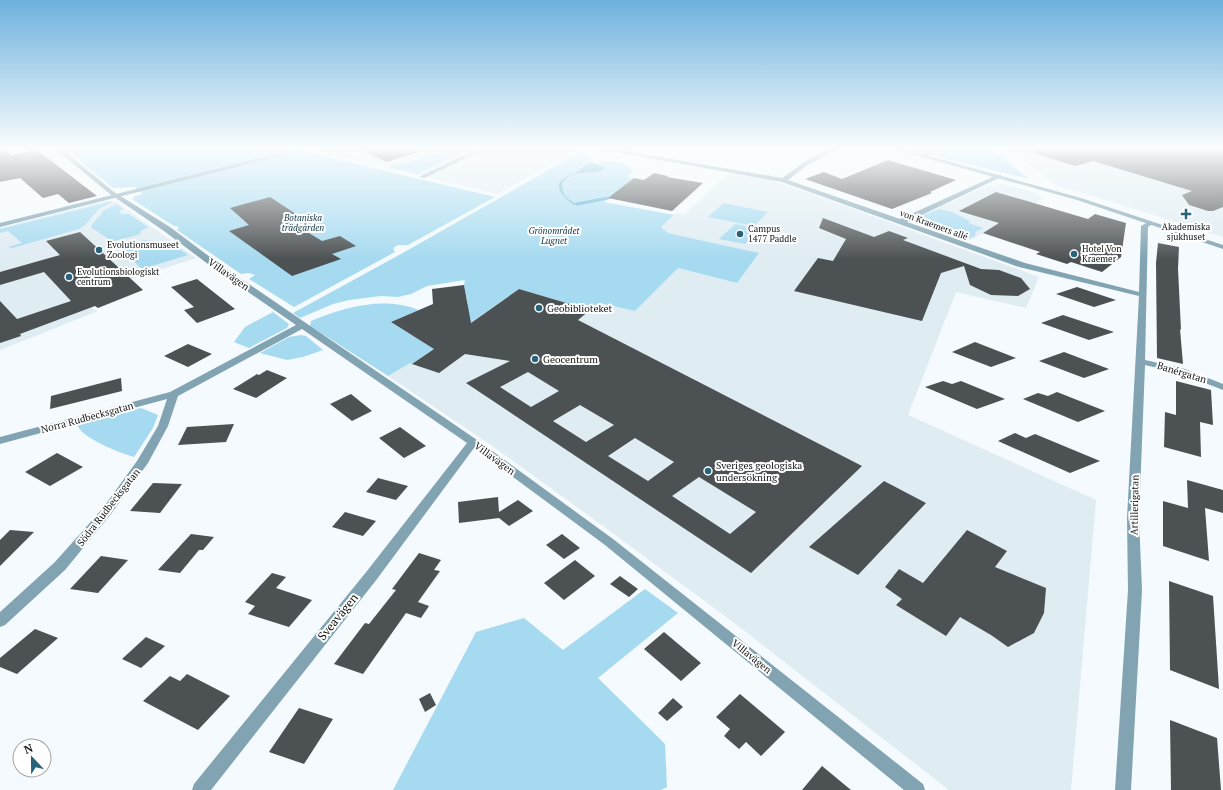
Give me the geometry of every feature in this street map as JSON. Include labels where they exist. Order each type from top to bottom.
[{"type":"street","name":"Villavägen","points":[[103,186],[167,229],[215,265],[473,442],[609,542],[917,790]]},
{"type":"street","points":[[0,225],[157,186]]},
{"type":"street","name":"von Kraemers allé","points":[[799,186],[1022,265],[1083,282],[1143,295]]},
{"type":"street","points":[[900,222],[978,186]]},
{"type":"street","points":[[1033,186],[1079,199],[1223,247]]},
{"type":"street","name":"Artillerigatan","points":[[1123,790],[1135,590],[1133,518],[1145,226],[1150,223]]},
{"type":"street","points":[[174,394],[302,325]]},
{"type":"street","name":"Banérgatan","points":[[1139,361],[1182,371],[1223,387]]},
{"type":"street","name":"Norra Rudbecksgatan","points":[[0,441],[174,394]]},
{"type":"street","name":"Södra Rudbecksgatan","points":[[0,621],[60,566],[108,511],[142,463],[163,426],[174,394]]},
{"type":"street","name":"Sveavägen","points":[[200,790],[372,575],[473,442]]},
{"type":"shaded area","points":[[463,186],[512,186],[497,194]]},
{"type":"shaded area","points":[[562,186],[565,196],[577,204],[574,205],[566,199],[559,187]]},
{"type":"shaded area","points":[[715,186],[788,186],[1039,277],[1026,308],[956,292],[908,415],[1096,500],[1071,790],[949,790],[737,625],[603,526],[491,445],[388,376],[410,363],[412,364],[519,289],[590,310],[599,303],[635,311],[678,268],[737,283],[759,253],[668,233],[661,227],[676,213],[684,215]]},
{"type":"shaded area","points":[[987,186],[1010,186],[1039,194],[1036,195],[1044,198],[971,240],[913,219]]},
{"type":"shaded area","points":[[1057,186],[1223,186],[1223,237],[1084,193]]},
{"type":"shaded area","name":"Evolutionsbiologiskt centrum","points":[[106,201],[115,201],[196,258],[79,296],[92,308],[98,311],[0,350],[0,228]]},
{"type":"green space","name":"Botaniska trädgården","points":[[110,186],[448,186],[495,197],[408,245],[398,245],[393,248],[395,252],[294,307],[249,279],[255,275],[249,273],[241,274],[177,230],[179,227],[174,226],[132,199],[135,196],[142,194],[135,187],[113,188]]},
{"type":"green space","name":"Grönområdet Lugnet","points":[[521,186],[624,186],[604,202],[674,215],[661,227],[668,233],[759,253],[737,283],[678,268],[635,311],[599,303],[590,310],[519,289],[412,364],[410,363],[388,376],[310,326],[311,321],[337,311],[365,305],[392,304],[406,306],[419,310],[391,322],[415,337],[442,307],[468,304],[464,285],[465,280],[427,286],[411,294],[398,297],[381,296],[349,300],[333,304],[300,318],[293,313]]},
{"type":"green space","points":[[113,202],[99,209],[85,225],[79,229],[12,248],[8,247],[22,243],[8,231],[0,233],[0,229]]},
{"type":"green space","points":[[724,203],[768,212],[754,226],[708,217]]},
{"type":"green space","points":[[117,204],[123,209],[119,211],[121,214],[129,214],[148,227],[141,231],[140,234],[115,241],[112,241],[92,228],[91,226],[104,210]]},
{"type":"green space","points":[[939,209],[952,212],[970,221],[968,223],[983,228],[975,232],[976,235],[969,239],[955,234],[959,232],[954,230],[949,233],[913,219]]},
{"type":"green space","name":"Campus 1477 Paddle","points":[[735,224],[760,229],[745,244],[719,239]]},
{"type":"green space","points":[[145,240],[168,241],[188,255],[142,269],[121,249],[125,245]]},
{"type":"green space","points":[[273,312],[289,324],[287,328],[249,348],[234,342],[245,327]]},
{"type":"green space","points":[[301,335],[306,336],[323,350],[303,357],[287,360],[260,353],[289,337]]},
{"type":"green space","points":[[141,408],[158,415],[153,428],[134,457],[93,440],[80,429],[77,424]]},
{"type":"green space","points":[[645,589],[678,613],[598,678],[665,744],[667,787],[661,790],[393,790],[476,632],[524,618],[563,650]]},
{"type":"building","points":[[29,186],[84,186],[97,196],[69,203],[58,194],[43,198]]},
{"type":"building","points":[[624,186],[700,186],[672,211],[608,198]]},
{"type":"building","points":[[825,186],[943,186],[930,192],[932,193],[892,209]]},
{"type":"building","points":[[1175,186],[1223,186],[1223,207],[1213,211],[1208,211],[1189,205],[1182,195],[1192,191]]},
{"type":"building","points":[[996,192],[1088,219],[1095,214],[1126,223],[1121,257],[1102,272],[1071,262],[1067,264],[1036,254],[1040,252],[983,233],[999,223],[959,211]]},
{"type":"building","points":[[270,197],[299,216],[286,219],[322,241],[340,236],[356,246],[332,254],[341,259],[292,276],[229,231],[249,225],[230,208]]},
{"type":"building","points":[[823,218],[874,237],[889,231],[908,238],[903,240],[981,269],[999,270],[1021,278],[1030,289],[1018,296],[991,295],[970,285],[964,266],[941,273],[922,321],[794,291],[818,258],[833,261],[846,239],[819,228]]},
{"type":"building","points":[[80,232],[143,290],[98,308],[95,306],[0,343],[0,301],[17,319],[71,301],[44,272],[0,285],[0,272],[60,255],[46,241]]},
{"type":"building","points":[[1158,243],[1179,247],[1178,269],[1181,330],[1180,329],[1183,364],[1157,358],[1156,263]]},
{"type":"building","points":[[197,279],[235,309],[197,323],[184,310],[194,307],[171,287]]},
{"type":"building","points":[[464,285],[471,323],[519,289],[590,310],[578,320],[862,466],[751,573],[466,383],[510,361],[465,354],[439,373],[412,364],[434,349],[391,322],[433,304],[432,289]],"holes":[[[528,372],[559,391],[531,407],[500,387]],[[580,405],[614,425],[586,442],[553,421]],[[635,438],[674,462],[648,481],[608,456]],[[699,477],[756,512],[730,534],[672,496]]]},
{"type":"building","points":[[1077,287],[1116,300],[1094,307],[1056,294]]},
{"type":"building","points":[[1063,315],[1114,332],[1089,340],[1041,323]]},
{"type":"building","points":[[975,342],[1016,358],[991,367],[952,352]]},
{"type":"building","points":[[188,344],[212,354],[188,367],[164,356]]},
{"type":"building","points":[[1064,352],[1109,369],[1084,378],[1039,361]]},
{"type":"building","points":[[267,370],[287,378],[256,398],[233,389],[257,374],[259,375]]},
{"type":"building","points":[[121,378],[122,391],[50,409],[51,396]]},
{"type":"building","points":[[943,381],[952,384],[961,381],[1005,399],[977,409],[925,387]]},
{"type":"building","points":[[1176,381],[1211,390],[1213,425],[1200,422],[1201,457],[1164,447],[1165,412],[1176,415]]},
{"type":"building","points":[[1057,392],[1105,411],[1078,422],[1023,399],[1038,393],[1048,396]]},
{"type":"building","points":[[351,394],[372,411],[352,421],[330,404]]},
{"type":"building","points":[[234,424],[226,442],[178,445],[187,427]]},
{"type":"building","points":[[400,427],[426,446],[404,458],[379,438]]},
{"type":"building","points":[[1015,433],[1026,438],[1035,434],[1100,461],[1070,473],[998,441]]},
{"type":"building","points":[[57,453],[83,467],[50,486],[25,472]]},
{"type":"building","points":[[378,478],[408,486],[396,500],[366,492]]},
{"type":"building","points":[[1187,480],[1223,490],[1223,513],[1205,508],[1209,561],[1163,546],[1163,501],[1188,508]]},
{"type":"building","points":[[884,481],[926,503],[858,575],[809,547]]},
{"type":"building","points":[[153,483],[182,484],[160,513],[130,511]]},
{"type":"building","points":[[498,497],[499,512],[518,500],[533,511],[509,526],[499,518],[459,523],[458,502]]},
{"type":"building","points":[[345,512],[376,521],[363,536],[332,527]]},
{"type":"building","points":[[10,530],[34,532],[0,566],[0,540]]},
{"type":"building","points":[[967,530],[1007,551],[995,567],[1046,588],[1044,613],[1034,633],[1008,647],[960,617],[946,636],[896,605],[902,599],[885,587],[899,569],[923,583]]},
{"type":"building","points":[[191,534],[214,537],[203,550],[199,550],[180,573],[158,570]]},
{"type":"building","points":[[562,534],[580,548],[564,559],[546,545]]},
{"type":"building","points":[[419,553],[441,560],[434,570],[440,571],[418,602],[429,606],[421,618],[406,613],[363,674],[334,664],[365,623],[369,624],[396,590],[392,589]]},
{"type":"building","points":[[101,556],[128,560],[98,593],[70,589]]},
{"type":"building","points":[[575,560],[595,576],[564,600],[544,583]]},
{"type":"building","points":[[272,573],[286,577],[276,588],[312,600],[289,627],[248,614],[255,606],[245,602]]},
{"type":"building","points":[[620,576],[638,589],[629,597],[610,584]]},
{"type":"building","points":[[1169,581],[1213,596],[1219,689],[1170,670]]},
{"type":"building","points":[[35,629],[58,638],[17,674],[0,667],[0,658]]},
{"type":"building","points":[[664,632],[701,663],[681,681],[644,649]]},
{"type":"building","points":[[146,637],[165,646],[141,668],[122,659]]},
{"type":"building","points":[[187,674],[230,696],[198,730],[143,701],[170,676],[180,681]]},
{"type":"building","points":[[430,693],[436,705],[425,712],[419,699]]},
{"type":"building","points":[[740,694],[785,732],[761,756],[746,742],[739,749],[724,736],[730,729],[716,717]]},
{"type":"building","points":[[673,698],[683,707],[667,721],[658,713]]},
{"type":"building","points":[[299,708],[333,719],[304,764],[269,752]]},
{"type":"building","points":[[1170,720],[1217,738],[1221,790],[1171,790]]},
{"type":"building","points":[[822,766],[851,790],[802,790]]},
{"type":"waterway","points":[[577,204],[608,198]]},
{"type":"place","name":"Akademiska sjukhuset","points":[[1186,214]]},
{"type":"place","name":"Campus 1477 Paddle","points":[[740,234]]},
{"type":"place","name":"Evolutionsmuseet Zoologi","points":[[99,250]]},
{"type":"place","name":"Hotel Von Kraemer","points":[[1074,254]]},
{"type":"place","name":"Evolutionsbiologiskt centrum","points":[[69,277]]},
{"type":"place","name":"Geobiblioteket","points":[[539,308]]},
{"type":"place","name":"Geocentrum","points":[[535,359]]},
{"type":"place","name":"Sveriges geologiska undersökning","points":[[708,471]]}]
